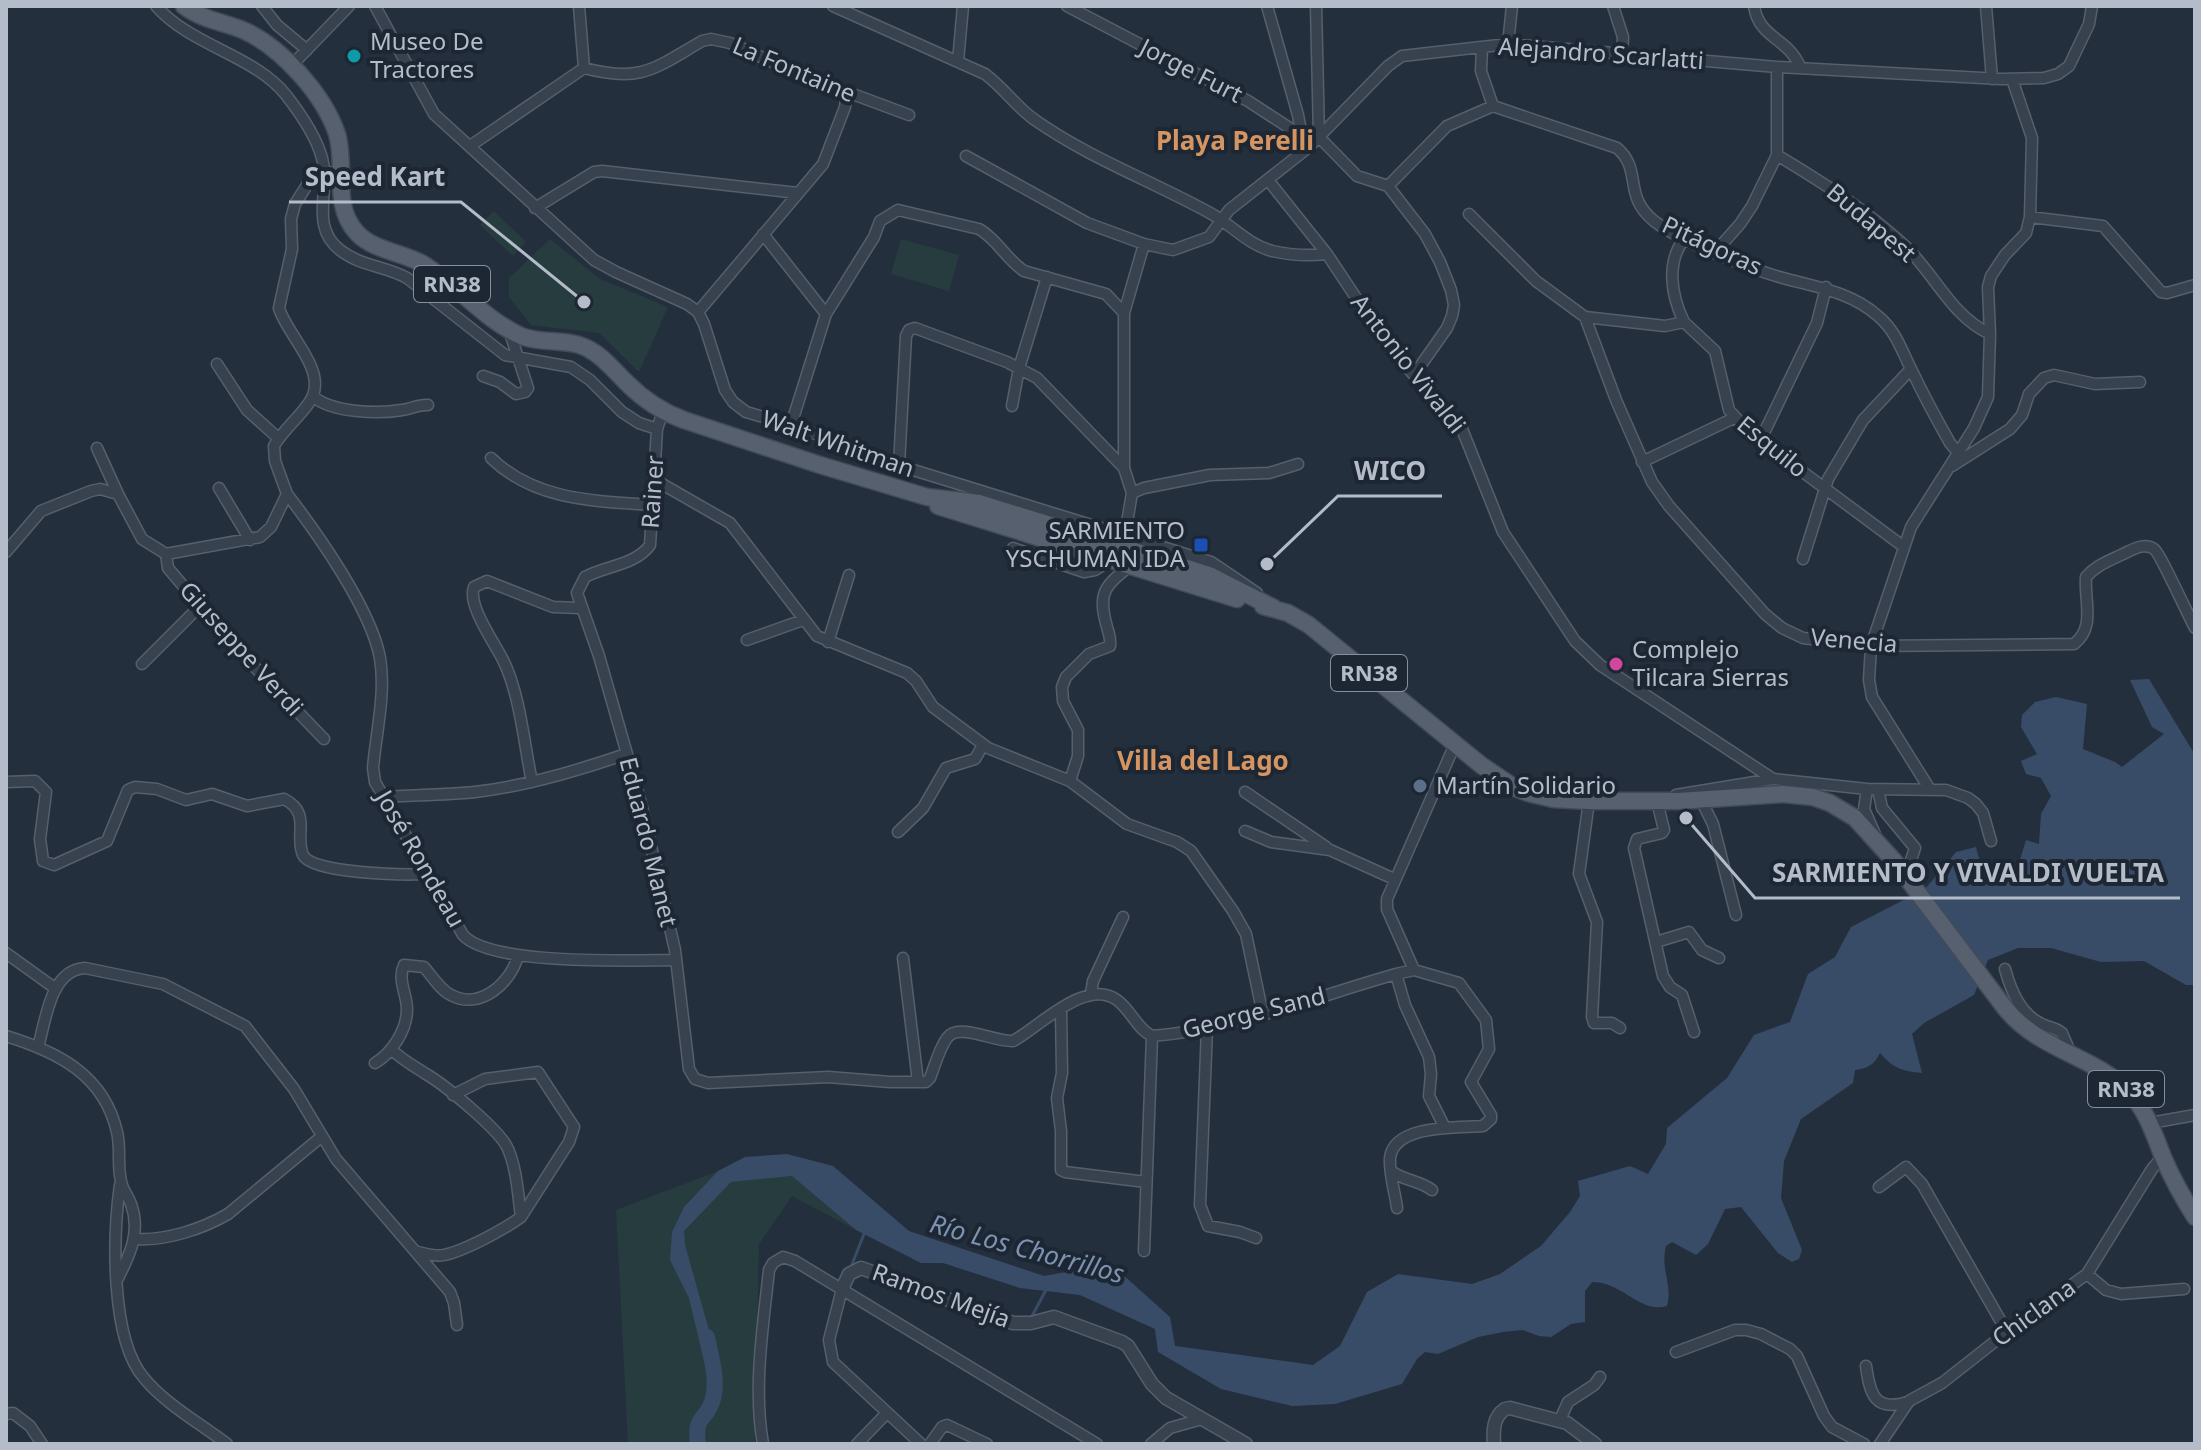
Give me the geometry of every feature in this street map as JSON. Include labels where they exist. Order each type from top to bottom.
[{"type":"main road","name":"RN38","points":[[184,6],[206,19],[249,33],[274,48],[313,92],[332,123],[339,142],[333,171],[344,209],[351,225],[361,236],[414,259],[509,329],[527,338],[588,348],[603,358],[642,397],[663,411],[820,465],[927,497],[979,503],[1209,575],[1297,618],[1324,636],[1455,744],[1515,788],[1553,799],[1589,801],[1701,800],[1775,794],[1813,797],[1849,814],[1880,843],[2005,1008],[2032,1034],[2111,1077],[2127,1090],[2150,1123],[2163,1156],[2195,1217]]},
{"type":"main road","name":"RN38","points":[[820,465],[881,488],[1003,526],[1026,528],[1107,554],[1115,553],[1120,547]]},
{"type":"main road","points":[[1120,547],[1124,559],[1131,565]]},
{"type":"main road","name":"RN38","points":[[1131,565],[1276,609]]},
{"type":"street","points":[[156,6],[182,29],[272,81],[281,90],[333,171],[323,222],[329,240],[339,250],[360,263],[397,272],[407,278],[505,355],[571,367],[622,412],[639,423],[657,429]]},
{"type":"street","points":[[262,6],[277,25],[307,50]]},
{"type":"street","points":[[292,65],[349,6]]},
{"type":"street","points":[[375,6],[434,114],[603,266],[687,304],[698,312],[823,164],[845,107],[847,92]]},
{"type":"street","points":[[470,146],[584,68],[579,6]]},
{"type":"street","points":[[833,6],[958,61],[995,81],[1032,118],[1047,128],[1221,219],[1247,241],[1273,251],[1311,256],[1327,254]]},
{"type":"street","points":[[958,61],[963,6]]},
{"type":"street","name":"Jorge Furt","points":[[1067,6],[1248,101],[1305,142]]},
{"type":"street","points":[[1267,6],[1305,142]]},
{"type":"street","points":[[1316,6],[1319,137],[1357,176],[1388,186],[1425,234],[1440,262],[1454,305],[1447,328],[1414,375]]},
{"type":"street","points":[[1508,44],[1512,6]]},
{"type":"street","points":[[1613,6],[1623,37],[1622,53]]},
{"type":"street","points":[[1754,6],[1758,22],[1766,33],[1790,49],[1800,67]]},
{"type":"street","points":[[1986,6],[1992,79]]},
{"type":"street","name":"Alejandro Scarlatti","points":[[966,156],[1087,223],[1144,244],[1173,250],[1209,237],[1229,210],[1268,180],[1305,142],[1319,137],[1394,60],[1402,56],[1508,44],[1777,67],[1992,79],[2044,78],[2058,74],[2069,66],[2089,24],[2092,6]]},
{"type":"street","name":"La Fontaine","points":[[584,68],[611,75],[648,72],[702,41],[711,39],[730,43],[909,115]]},
{"type":"street","points":[[1388,186],[1447,126],[1493,106],[1481,71],[1482,47]]},
{"type":"street","points":[[1716,251],[1752,206],[1777,155],[1777,67]]},
{"type":"street","points":[[1929,788],[1872,697],[1869,680],[1871,646],[1904,547],[1921,509],[1985,409],[1988,397],[1988,287],[1991,276],[2005,255],[2026,233],[2030,217],[2032,138],[2012,79]]},
{"type":"street","name":"Pitágoras","points":[[1493,106],[1617,148],[1630,163],[1634,195],[1639,204],[1655,221],[1684,239],[1782,277],[1826,287],[1878,315],[1894,333],[1958,453]]},
{"type":"street","name":"Budapest","points":[[1777,155],[1844,197],[1891,233],[1908,248],[1961,315],[1990,334]]},
{"type":"street","points":[[217,364],[247,410],[278,438],[313,396],[313,374],[308,360],[279,308],[292,249],[292,211],[307,185],[333,171]]},
{"type":"street","points":[[535,208],[594,172],[602,171],[798,193]]},
{"type":"street","name":"Antonio Vivaldi","points":[[1268,180],[1327,254],[1388,346],[1462,429],[1503,532],[1575,641],[1600,665],[1773,779]]},
{"type":"street","points":[[791,425],[826,314],[874,237],[880,221],[898,210],[979,229],[987,233],[1024,271],[1106,294],[1124,313]]},
{"type":"street","points":[[1469,214],[1536,281],[1585,317],[1665,326],[1684,322],[1677,309],[1672,276],[1676,250],[1684,239]]},
{"type":"street","points":[[2030,217],[2103,226],[2161,292],[2195,285]]},
{"type":"street","points":[[763,234],[826,314]]},
{"type":"street","points":[[1013,548],[1084,572],[1095,570],[1120,547],[1132,493],[1124,468],[1124,313],[1144,244]]},
{"type":"street","points":[[1012,406],[1019,368],[1047,277]]},
{"type":"street","points":[[1760,441],[1817,323],[1826,287]]},
{"type":"street","points":[[457,317],[465,295]]},
{"type":"street","name":"Walt Whitman","points":[[698,312],[719,375],[733,402],[746,412],[791,425],[1120,547]]},
{"type":"street","name":"Venecia","points":[[1585,317],[1652,482],[1669,506],[1765,614],[1782,628],[1803,638],[1871,646],[2074,644],[2087,631],[2089,622],[2086,577],[2095,567],[2147,546],[2160,556],[2195,628]]},
{"type":"street","name":"Esquilo","points":[[1684,322],[1715,351],[1729,410],[1734,418],[1760,441],[1904,547]]},
{"type":"street","points":[[483,376],[500,382],[516,394],[528,388],[509,329]]},
{"type":"street","points":[[899,465],[906,336],[909,330],[922,329],[1019,368],[1052,391],[1124,468]]},
{"type":"street","points":[[1803,559],[1824,489],[1863,420],[1911,369]]},
{"type":"street","points":[[1949,467],[1965,460],[2010,429],[2022,415],[2029,394],[2044,378],[2054,375],[2095,384],[2140,382]]},
{"type":"street","points":[[313,396],[321,403],[339,409],[396,411],[428,405]]},
{"type":"street","name":"Rainer","points":[[580,608],[577,593],[585,577],[635,558],[647,548],[657,429],[663,411]]},
{"type":"street","points":[[1642,462],[1734,418]]},
{"type":"street","name":"José Rondeau","points":[[278,438],[274,455],[287,494],[322,540],[376,643],[381,673],[373,768],[375,782],[463,935],[487,949],[518,955]]},
{"type":"street","points":[[97,448],[142,539],[166,554],[250,540],[266,533],[287,494]]},
{"type":"street","points":[[491,458],[515,477],[551,492],[585,501],[653,505]]},
{"type":"street","points":[[1132,493],[1210,475],[1269,473],[1298,464]]},
{"type":"street","points":[[904,489],[910,469]]},
{"type":"street","points":[[655,480],[730,523],[817,636],[907,673],[933,707],[992,751],[1070,781],[1127,824],[1182,844],[1196,856],[1246,934],[1263,1015]]},
{"type":"street","points":[[219,488],[250,540]]},
{"type":"street","points":[[6,552],[41,511],[100,489],[118,494]]},
{"type":"street","name":"Giuseppe Verdi","points":[[166,554],[168,568],[200,606],[324,739]]},
{"type":"street","points":[[1070,781],[1078,756],[1078,730],[1063,701],[1062,687],[1066,677],[1089,654],[1110,646],[1103,592],[1131,565]]},
{"type":"street","points":[[828,642],[849,575]]},
{"type":"street","points":[[532,782],[510,676],[471,599],[474,587],[487,581],[494,582],[553,607],[580,608]]},
{"type":"street","points":[[142,664],[200,606]]},
{"type":"street","name":"Eduardo Manet","points":[[580,608],[599,656],[641,803],[676,960],[689,1069],[695,1079],[708,1083],[828,1077],[918,1082]]},
{"type":"street","points":[[747,640],[803,620]]},
{"type":"street","points":[[1397,1208],[1391,1152],[1399,1140],[1411,1133],[1483,1126],[1491,1119],[1490,1110],[1471,1082],[1489,1049],[1488,1025],[1459,983],[1414,970],[1387,909],[1394,879],[1455,744]]},
{"type":"street","points":[[898,832],[923,808],[946,768],[975,759],[983,745]]},
{"type":"street","points":[[382,797],[475,792],[532,782],[626,754]]},
{"type":"street","points":[[1694,1032],[1682,995],[1670,987],[1663,976],[1634,848],[1637,839],[1664,830],[1652,801],[1699,789],[1773,779],[1872,789],[1929,788],[1958,794],[1976,804],[1983,813],[1991,841]]},
{"type":"street","points":[[6,782],[35,781],[46,792],[40,849],[43,861],[54,865],[110,838],[128,790],[157,789],[186,800],[212,794],[247,806],[278,798],[296,806],[301,820],[302,854],[308,861],[365,873],[426,874]]},
{"type":"street","points":[[1872,789],[1864,809],[1880,843]]},
{"type":"street","points":[[1872,789],[1882,808],[1915,848],[1910,863],[1887,878]]},
{"type":"street","points":[[1245,792],[1272,807],[1330,850],[1394,879]]},
{"type":"street","points":[[1701,800],[1713,824],[1736,915]]},
{"type":"street","points":[[1589,801],[1579,874],[1597,922],[1592,1017],[1594,1023],[1612,1023],[1620,1028]]},
{"type":"street","points":[[1245,831],[1271,842],[1330,850]]},
{"type":"street","points":[[903,958],[918,1082],[926,1082],[946,1040],[954,1031],[961,1030],[1003,1042],[1013,1041],[1045,1016],[1091,994],[1093,981],[1123,917]]},
{"type":"street","points":[[1656,942],[1689,932],[1702,950],[1719,958]]},
{"type":"street","points":[[6,953],[56,989]]},
{"type":"street","points":[[375,1063],[391,1049],[404,1024],[407,1009],[400,975],[404,965],[424,967],[450,995],[463,999],[489,994],[502,984],[515,969],[518,955],[676,960]]},
{"type":"street","points":[[38,1047],[56,989],[69,971],[85,968],[163,984],[235,1019],[251,1033],[294,1089],[336,1159],[453,1297],[457,1325]]},
{"type":"street","points":[[2005,969],[2010,987],[2024,1011],[2062,1033],[2071,1056]]},
{"type":"street","name":"George Sand","points":[[1091,994],[1114,998],[1144,1032],[1152,1036],[1263,1015],[1414,970]]},
{"type":"street","points":[[1396,974],[1405,1005],[1429,1057],[1429,1096],[1445,1128]]},
{"type":"street","points":[[1061,1010],[1062,1073],[1057,1103],[1061,1170],[1146,1182]]},
{"type":"street","points":[[1207,1028],[1202,1215],[1208,1226],[1256,1238]]},
{"type":"street","points":[[6,1036],[38,1047],[84,1073],[99,1091],[117,1130],[121,1183],[117,1280],[121,1321],[131,1359],[156,1390],[225,1443]]},
{"type":"street","points":[[1144,1251],[1152,1036]]},
{"type":"street","points":[[391,1049],[453,1095],[505,1142],[512,1161],[521,1217]]},
{"type":"street","points":[[416,1252],[431,1256],[446,1255],[521,1217],[569,1142],[574,1127],[538,1072],[485,1079],[453,1095]]},
{"type":"street","points":[[2150,1123],[2195,1115]]},
{"type":"street","points":[[135,1239],[153,1239],[214,1222],[228,1214],[321,1137]]},
{"type":"street","name":"Chiclana","points":[[1883,1443],[1909,1401],[1942,1383],[2087,1274],[2163,1156]]},
{"type":"street","points":[[1879,1187],[1906,1167],[1922,1184],[2007,1332]]},
{"type":"street","points":[[1391,1171],[1432,1190]]},
{"type":"street","points":[[117,1280],[135,1239],[131,1204],[121,1183]]},
{"type":"street","points":[[763,1444],[760,1369],[769,1270],[778,1259],[787,1258],[1097,1444]]},
{"type":"street","name":"Ramos Mejía","points":[[842,1289],[849,1274],[861,1268],[1013,1323],[1029,1324],[1059,1318],[1128,1346],[1157,1390],[1166,1398],[1246,1444]]},
{"type":"street","points":[[2087,1274],[2106,1290],[2121,1294],[2184,1289]]},
{"type":"street","points":[[842,1289],[829,1340],[830,1355],[841,1372],[921,1444]]},
{"type":"street","points":[[1676,1352],[1735,1330],[1761,1334],[1797,1356],[1832,1427],[1864,1444]]},
{"type":"street","points":[[1866,1366],[1871,1393],[1885,1405],[1891,1407],[1909,1401]]},
{"type":"street","points":[[1560,1420],[1568,1402],[1597,1383],[1600,1377]]},
{"type":"street","points":[[1494,1444],[1494,1424],[1505,1409],[1560,1420],[1575,1427],[1595,1444]]},
{"type":"street","points":[[6,1414],[13,1413],[20,1417],[42,1444]]},
{"type":"street","points":[[857,1444],[886,1414]]},
{"type":"street","points":[[1151,1444],[1170,1428],[1202,1419]]},
{"type":"street","points":[[930,1444],[947,1425],[987,1444]]},
{"type":"green space","points":[[494,211],[526,242],[513,256],[480,225]]},
{"type":"green space","points":[[550,239],[600,279],[668,307],[639,372],[599,333],[531,325],[509,297],[509,278]]},
{"type":"green space","points":[[901,239],[959,255],[949,291],[891,274]]},
{"type":"green space","points":[[718,1171],[731,1182],[793,1176],[856,1230],[792,1196],[759,1244],[755,1444],[628,1444],[616,1210]]},
{"type":"water","points":[[2149,679],[2195,755],[2195,985],[2186,985],[2144,961],[2101,962],[2051,948],[2018,948],[1988,960],[1974,995],[1924,1023],[1912,1034],[1922,1073],[1898,1068],[1880,1053],[1870,1065],[1855,1070],[1853,1083],[1801,1119],[1784,1161],[1781,1198],[1802,1250],[1799,1259],[1792,1262],[1778,1253],[1741,1207],[1725,1209],[1708,1244],[1696,1255],[1672,1242],[1666,1246],[1667,1306],[1648,1306],[1613,1287],[1592,1282],[1585,1291],[1585,1322],[1571,1324],[1551,1337],[1523,1330],[1478,1337],[1438,1354],[1425,1352],[1417,1359],[1402,1384],[1335,1404],[1292,1406],[1221,1389],[1158,1352],[1155,1329],[1080,1295],[1020,1288],[943,1263],[921,1263],[856,1230],[792,1176],[731,1182],[684,1231],[685,1245],[716,1355],[703,1357],[689,1298],[670,1260],[672,1232],[684,1207],[718,1171],[745,1157],[787,1154],[833,1166],[909,1231],[1044,1276],[1111,1264],[1170,1317],[1175,1346],[1313,1365],[1340,1346],[1367,1292],[1398,1274],[1472,1284],[1500,1274],[1541,1246],[1570,1212],[1580,1196],[1578,1181],[1630,1166],[1648,1174],[1666,1144],[1667,1128],[1727,1078],[1754,1035],[1790,1022],[1808,974],[1835,957],[1851,927],[1925,889],[1956,852],[1976,847],[1984,878],[2019,863],[2026,840],[2039,844],[2041,814],[2051,796],[2041,778],[2026,774],[2021,761],[2037,754],[2021,727],[2022,715],[2035,702],[2056,697],[2087,704],[2083,749],[2122,767],[2164,734],[2152,727],[2130,680]]},
{"type":"waterway","points":[[851,1267],[864,1234]]},
{"type":"waterway","points":[[1030,1320],[1047,1288]]},
{"type":"waterway","name":"Río Los Chorrillos","points":[[698,1444],[699,1423],[712,1402],[715,1386],[707,1337]]},
{"type":"place","name":"Museo De Tractores","points":[[354,56]]},
{"type":"place","name":"Speed Kart","points":[[584,302]]},
{"type":"place","name":"SARMIENTO YSCHUMAN IDA","points":[[1201,545]]},
{"type":"place","name":"WICO","points":[[1267,564]]},
{"type":"place","name":"Complejo Tilcara Sierras","points":[[1616,664]]},
{"type":"place","name":"Martín Solidario","points":[[1420,786]]},
{"type":"place","name":"SARMIENTO Y VIVALDI VUELTA","points":[[1686,818]]},
{"type":"district","name":"Playa Perelli","points":[[1235,141]]},
{"type":"district","name":"Villa del Lago","points":[[1203,761]]}]
